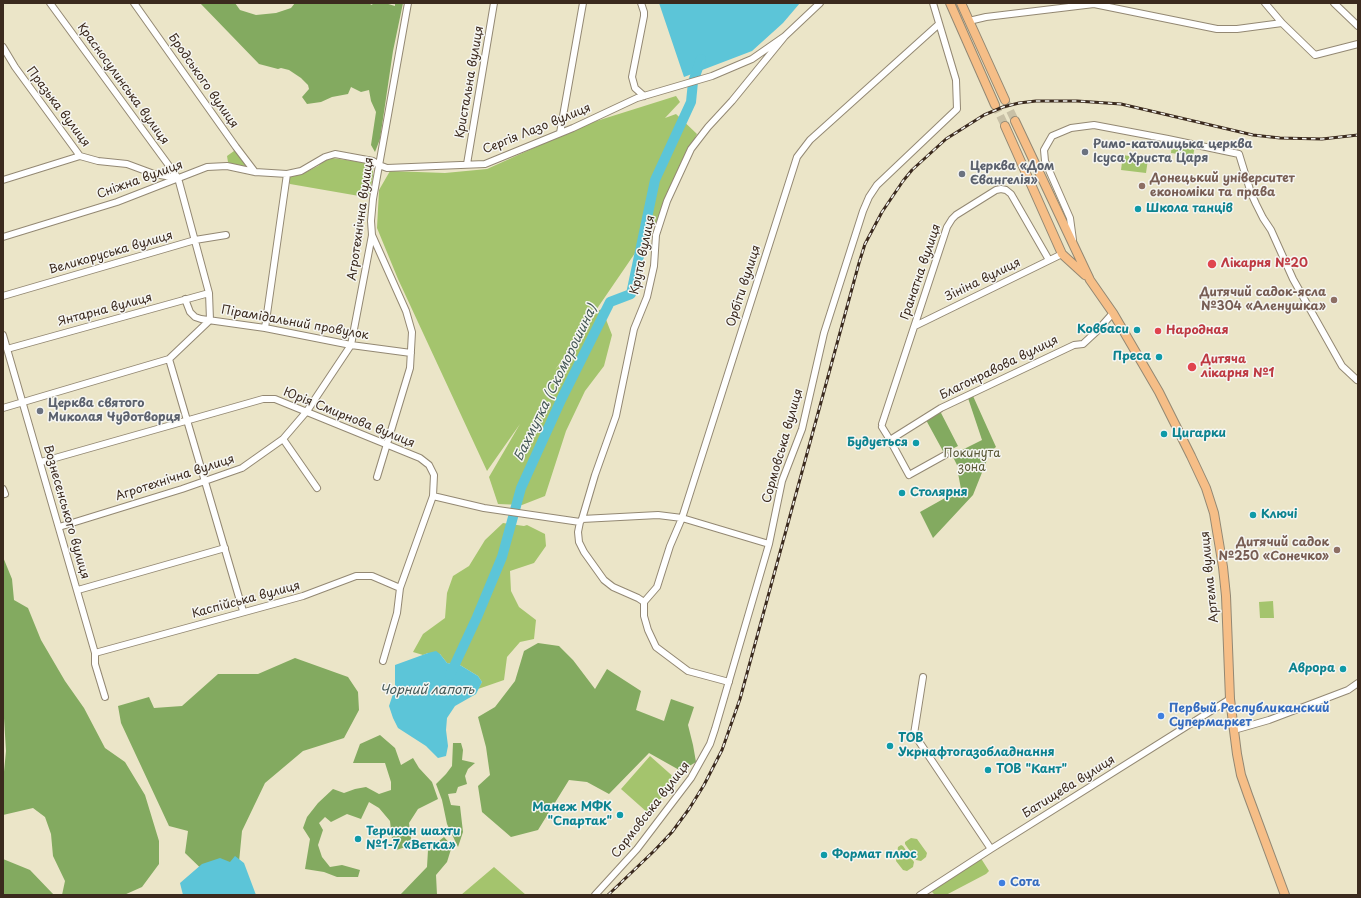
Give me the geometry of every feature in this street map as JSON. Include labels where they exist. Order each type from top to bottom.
[{"type":"main road","points":[[950,3],[995,105]]},
{"type":"main road","points":[[961,3],[1005,100]]},
{"type":"main road","name":"Артема вулиця","points":[[1015,121],[1090,280],[1113,313],[1169,412],[1203,482],[1214,513],[1226,596],[1230,699],[1237,754],[1241,775],[1285,895]]},
{"type":"main road","name":"Артема вулиця","points":[[1005,126],[1062,254],[1090,280]]},
{"type":"main road","points":[[1057,243],[1066,251],[1074,248]]},
{"type":"street","name":"Красносулинська вулиця","points":[[50,3],[178,178]]},
{"type":"street","name":"Бродського вулиця","points":[[134,3],[255,172]]},
{"type":"street","name":"Агротехнічна вулиця","points":[[59,527],[206,482],[242,468],[283,439],[307,411],[351,345],[372,235],[371,221],[379,165],[408,3]]},
{"type":"street","name":"Кристальна вулиця","points":[[467,164],[494,3]]},
{"type":"street","points":[[560,133],[583,3]]},
{"type":"street","points":[[641,3],[644,16],[632,81],[635,88],[644,96]]},
{"type":"street","name":"Крута вулиця","points":[[644,602],[631,594],[613,587],[604,580],[578,542],[578,532],[595,475],[616,416],[634,329],[646,297],[654,266],[656,236],[667,201],[691,149],[785,36],[820,3]]},
{"type":"street","name":"Сормовська вулиця","points":[[595,895],[637,849],[691,778],[710,744],[768,544],[782,481],[802,430],[824,333],[863,211],[877,186],[957,109],[956,80],[933,3]]},
{"type":"street","points":[[1265,3],[1282,23],[1315,55],[1358,44]]},
{"type":"street","points":[[1334,3],[1358,26]]},
{"type":"street","points":[[969,21],[986,17],[1094,4],[1217,29],[1237,29],[1282,23]]},
{"type":"street","name":"Орбіти вулиця","points":[[644,602],[656,587],[670,546],[682,518],[797,157],[810,140],[939,24]]},
{"type":"street","name":"Сергія Лазо вулиця","points":[[286,174],[301,171],[325,156],[335,154],[373,161],[387,168],[485,164],[644,96],[712,76],[752,59],[785,36]]},
{"type":"street","name":"Празька вулиця","points":[[3,48],[15,67],[80,156],[98,161],[127,164],[154,174],[178,178]]},
{"type":"street","points":[[1074,248],[1070,218],[1045,161],[1044,150],[1052,136],[1071,128],[1094,125],[1239,154],[1251,193],[1263,218],[1271,230],[1293,279],[1342,366],[1357,380],[1358,379]]},
{"type":"street","points":[[3,180],[80,156]]},
{"type":"street","name":"Сніжна вулиця","points":[[3,237],[117,202],[208,167],[227,166],[255,172],[286,174]]},
{"type":"street","points":[[265,328],[286,174]]},
{"type":"street","points":[[3,408],[169,359],[210,320],[209,293],[178,178]]},
{"type":"street","name":"Гранатна вулиця","points":[[890,440],[882,425],[949,223],[956,216],[996,190],[1001,189],[1011,194],[1049,260]]},
{"type":"street","name":"Великоруська вулиця","points":[[3,296],[195,240],[226,235]]},
{"type":"street","points":[[372,235],[406,311],[412,332],[410,368],[377,477]]},
{"type":"street","name":"Зініна вулиця","points":[[915,326],[1062,254]]},
{"type":"street","name":"Янтарна вулиця","points":[[7,349],[209,293]]},
{"type":"street","name":"Пірамідальний провулок","points":[[185,300],[190,312],[195,317],[265,328],[351,345],[411,353]]},
{"type":"street","name":"Благонравова вулиця","points":[[890,440],[941,408],[1074,345],[1084,344],[1113,313]]},
{"type":"street","name":"Вознесенського вулиця","points":[[3,334],[78,590],[95,653],[95,664],[105,697]]},
{"type":"street","points":[[169,359],[243,612]]},
{"type":"street","name":"Юрія Смирнова вулиця","points":[[41,462],[262,399],[275,400],[307,411],[424,461],[429,465],[434,475],[431,499]]},
{"type":"street","points":[[283,439],[317,488]]},
{"type":"street","points":[[890,440],[909,475],[945,455]]},
{"type":"street","points":[[383,661],[397,613],[400,588],[431,499],[484,508],[581,520],[658,515],[682,518],[768,544]]},
{"type":"street","points":[[78,590],[225,548]]},
{"type":"street","name":"Каспійська вулиця","points":[[95,653],[303,596],[356,576],[372,576],[400,588]]},
{"type":"street","points":[[644,602],[644,616],[648,630],[656,647],[688,671],[729,682]]},
{"type":"street","points":[[922,677],[914,734],[991,849]]},
{"type":"street","points":[[1234,730],[1269,720],[1348,690],[1358,683]]},
{"type":"street","name":"Батищева вулиця","points":[[920,895],[1230,699]]},
{"type":"green space","points":[[200,3],[235,3],[240,10],[256,15],[276,13],[291,8],[295,3],[368,3],[372,5],[373,3],[385,3],[395,6],[395,3],[403,3],[393,51],[380,139],[375,152],[371,145],[376,112],[371,101],[369,90],[361,92],[351,87],[348,94],[332,97],[321,102],[307,104],[302,97],[309,89],[308,85],[301,78],[289,70],[259,64]]},
{"type":"green space","points":[[676,96],[680,102],[665,118],[676,114],[697,134],[671,186],[657,221],[555,370],[570,352],[595,312],[602,309],[612,335],[604,366],[585,391],[566,431],[545,496],[522,505],[498,504],[489,477],[520,424],[487,471],[398,279],[377,228],[379,190],[390,171],[445,173],[487,169],[587,124]]},
{"type":"green space","points":[[1172,143],[1195,146],[1193,156],[1171,153]]},
{"type":"green space","points":[[234,151],[246,164],[245,166],[231,164],[228,162],[227,156]]},
{"type":"green space","points":[[1123,155],[1148,159],[1146,173],[1121,170]]},
{"type":"green space","points":[[332,158],[368,163],[373,166],[373,176],[369,196],[365,197],[290,184],[288,181],[289,176],[304,173]]},
{"type":"green space","name":"Покинута зона","points":[[973,396],[996,447],[987,454],[987,460],[973,495],[933,538],[920,512],[961,489],[958,473],[960,471],[952,455],[982,440],[968,398]]},
{"type":"green space","name":"Покинута зона","points":[[940,411],[958,446],[944,453],[926,420]]},
{"type":"green space","points":[[503,523],[524,526],[527,525],[545,534],[546,546],[534,563],[510,571],[511,591],[519,607],[536,620],[534,639],[520,642],[507,657],[504,680],[478,689],[482,682],[478,676],[460,665],[447,663],[440,654],[428,653],[423,655],[413,652],[423,634],[445,618],[447,593],[453,576],[469,566],[485,540]]},
{"type":"green space","points":[[3,557],[12,579],[14,600],[28,608],[41,640],[65,681],[84,708],[105,748],[125,762],[145,795],[159,841],[159,864],[142,887],[124,895],[62,895],[65,881],[53,856],[51,834],[45,817],[33,808],[3,815],[3,782],[6,751],[3,702]]},
{"type":"green space","points":[[1273,601],[1274,618],[1260,618],[1259,602]]},
{"type":"green space","points":[[538,643],[559,646],[573,660],[595,689],[607,669],[641,691],[636,710],[664,721],[671,699],[694,707],[688,725],[696,762],[681,771],[649,753],[609,794],[587,782],[569,780],[538,830],[511,837],[482,812],[478,786],[490,775],[486,747],[478,717],[495,707],[515,681],[524,651]]},
{"type":"green space","points":[[295,658],[348,677],[358,692],[359,710],[344,738],[303,751],[265,783],[242,831],[239,862],[215,895],[214,881],[185,853],[188,831],[169,826],[121,723],[118,706],[149,697],[154,708],[182,706],[218,674],[258,674]]},
{"type":"green space","points":[[380,735],[395,748],[401,765],[413,758],[419,768],[432,782],[438,799],[418,809],[409,823],[412,845],[396,850],[392,839],[390,821],[379,808],[369,802],[361,819],[347,814],[331,822],[325,817],[319,823],[323,830],[318,845],[322,857],[330,867],[342,865],[360,870],[358,877],[337,877],[324,872],[305,869],[310,839],[303,828],[307,817],[318,803],[333,789],[344,793],[366,787],[379,794],[391,790],[391,782],[385,763],[353,763],[360,744]]},
{"type":"green space","points":[[453,743],[461,743],[463,750],[462,760],[475,763],[468,769],[465,776],[467,784],[458,787],[456,793],[448,794],[451,805],[460,806],[463,832],[458,847],[447,824],[442,800],[436,784],[452,766]]},
{"type":"green space","points":[[650,756],[677,780],[648,813],[621,789]]},
{"type":"green space","points":[[444,837],[452,846],[447,862],[436,875],[437,895],[400,895],[427,867],[428,850]]},
{"type":"green space","points":[[911,838],[917,839],[927,853],[926,857],[921,861],[916,860],[905,844],[905,842]]},
{"type":"green space","points":[[901,845],[914,862],[913,867],[907,871],[903,870],[896,861],[898,847]]},
{"type":"green space","points":[[3,859],[30,870],[54,895],[3,895]]},
{"type":"green space","points":[[978,860],[982,860],[989,871],[986,874],[946,895],[935,895],[932,892],[933,889]]},
{"type":"green space","points":[[494,867],[526,895],[461,895]]},
{"type":"water","points":[[659,3],[800,3],[783,23],[752,51],[684,77]]},
{"type":"water","name":"Чорний лапоть","points":[[436,651],[447,663],[460,665],[478,676],[482,682],[476,694],[455,706],[447,718],[446,730],[448,746],[446,756],[438,758],[426,746],[398,728],[389,706],[395,688],[395,665]]},
{"type":"water","points":[[235,856],[244,863],[256,895],[183,895],[180,883],[202,864],[220,858],[230,862]]},
{"type":"waterway","name":"Бахмутка (Скоморошина)","points":[[450,675],[477,617],[502,557],[521,488],[561,400],[610,302],[631,294],[655,180],[691,102],[693,82],[701,59]]},
{"type":"tunnel","points":[[1005,100],[1015,121]]},
{"type":"tunnel","points":[[995,105],[1005,126]]},
{"type":"railway","points":[[608,895],[672,832],[704,785],[722,750],[740,699],[865,244],[882,212],[912,170],[946,139],[984,115],[1003,107],[1036,101],[1077,101],[1121,104],[1253,135],[1280,138],[1322,139],[1358,135]]},
{"type":"place","name":"Римо-католицька церква Ісуса Христа Царя","points":[[1085,152]]},
{"type":"place","name":"Церква «Дом Євангелія»","points":[[962,174]]},
{"type":"place","name":"Донецький університет економіки та права","points":[[1142,186]]},
{"type":"place","name":"Школа танців","points":[[1138,209]]},
{"type":"place","name":"Лікарня №20","points":[[1212,264]]},
{"type":"place","name":"Дитячий садок-ясла №304 «Аленушка»","points":[[1334,300]]},
{"type":"place","name":"Ковбаси","points":[[1137,330]]},
{"type":"place","name":"Народная","points":[[1158,331]]},
{"type":"place","name":"Преса","points":[[1159,357]]},
{"type":"place","name":"Дитяча лікарня №1","points":[[1192,367]]},
{"type":"place","name":"Церква святого Миколая Чудотворця","points":[[40,411]]},
{"type":"place","name":"Цигарки","points":[[1164,434]]},
{"type":"place","name":"Будується","points":[[916,443]]},
{"type":"place","name":"Столярня","points":[[902,493]]},
{"type":"place","name":"Ключі","points":[[1253,515]]},
{"type":"place","name":"Дитячий садок №250 «Сонечко»","points":[[1337,550]]},
{"type":"place","name":"Аврора","points":[[1343,669]]},
{"type":"place","name":"Первый Республиканский Супермаркет","points":[[1161,716]]},
{"type":"place","name":"ТОВ Укрнафтогазобладнання","points":[[890,746]]},
{"type":"place","name":"ТОВ \"Кант\"","points":[[988,770]]},
{"type":"place","name":"Манеж МФК \"Спартак\"","points":[[620,815]]},
{"type":"place","name":"Терикон шахти №1-7 «Вєтка»","points":[[358,839]]},
{"type":"place","name":"Формат плюс","points":[[824,855]]},
{"type":"place","name":"Сота","points":[[1002,883]]}]
